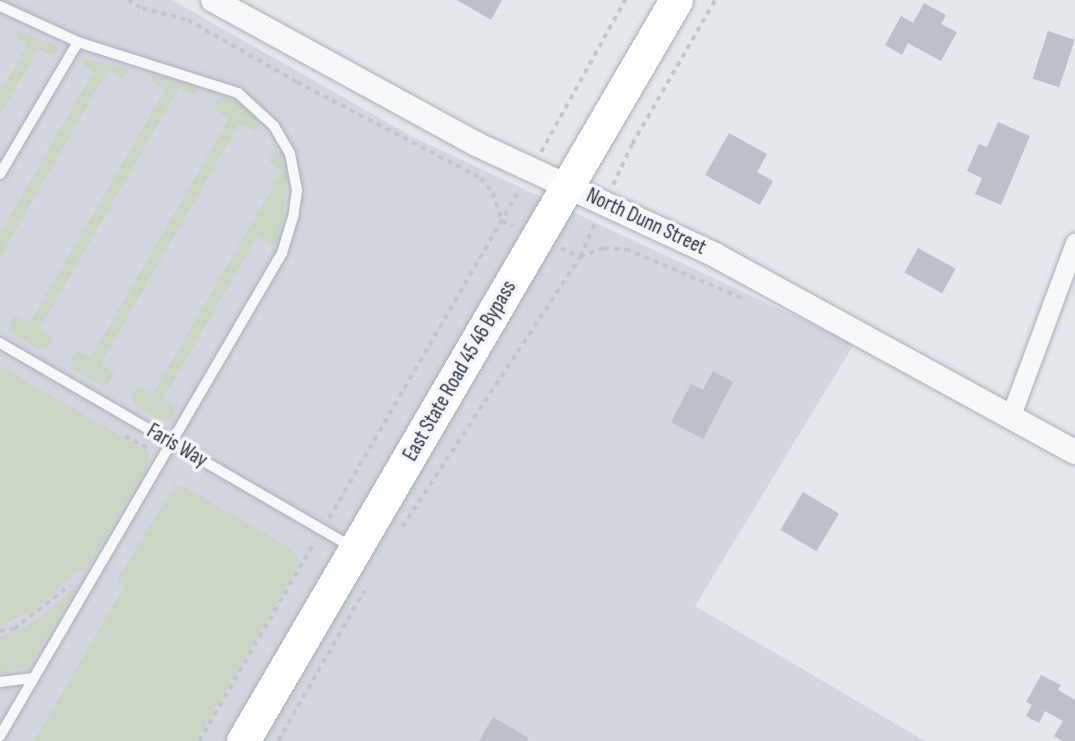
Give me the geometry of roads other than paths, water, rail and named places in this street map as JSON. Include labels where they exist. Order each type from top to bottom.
[{"type":"highway","name":"East State Road 45 46 Bypass","points":[[243,741],[676,0]]},
{"type":"street","name":"North Dunn Street","points":[[213,0],[476,144],[715,255],[1075,452]]},
{"type":"street","points":[[1011,415],[1075,243]]},
{"type":"lane","points":[[0,6],[78,42],[238,93],[274,126],[290,154],[297,190],[293,217],[282,253],[0,736]]},
{"type":"lane","points":[[0,174],[78,42]]},
{"type":"lane","name":"Faris Way","points":[[0,343],[355,549]]},
{"type":"lane","points":[[0,682],[34,678]]}]
